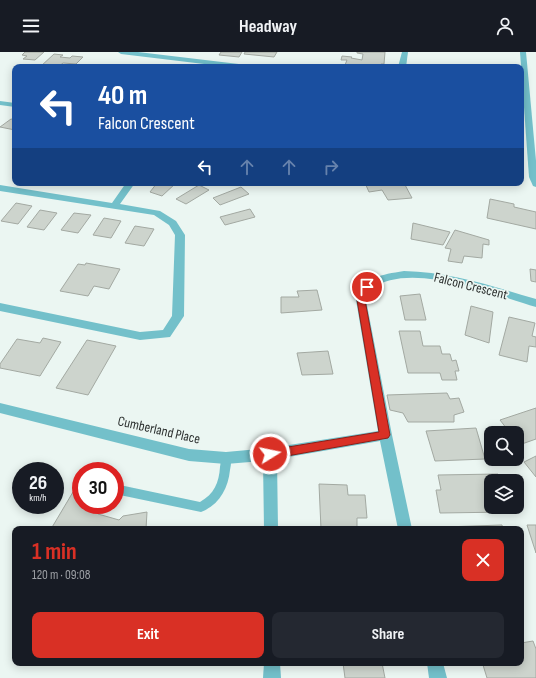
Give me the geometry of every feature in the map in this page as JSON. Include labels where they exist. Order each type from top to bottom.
[{"type":"street","points":[[121,52],[221,64]]},
{"type":"street","points":[[403,64],[405,52]]},
{"type":"street","points":[[524,52],[533,177],[536,184]]},
{"type":"street","points":[[0,103],[12,105]]},
{"type":"street","points":[[115,205],[129,186]]},
{"type":"street","points":[[0,188],[115,205],[157,213],[173,223],[180,235],[178,316],[166,334],[140,336],[0,307]]},
{"type":"street","name":"Falcon Crescent","points":[[404,526],[385,435],[361,300],[367,287],[378,280],[394,275],[430,275],[449,278],[536,303]]},
{"type":"street","name":"Cumberland Place","points":[[0,408],[189,456],[226,458],[270,454],[385,435]]},
{"type":"street","points":[[270,454],[271,526]]},
{"type":"street","points":[[272,666],[272,678]]},
{"type":"street","points":[[436,666],[438,678]]},
{"type":"lane","points":[[124,491],[201,507],[211,502],[222,486],[225,477],[226,458]]},
{"type":"building","points":[[25,52],[44,52],[35,60],[23,59],[27,56],[22,55]]},
{"type":"building","points":[[221,52],[242,52],[239,57],[219,55]]},
{"type":"building","points":[[245,52],[277,52],[274,57],[244,54]]},
{"type":"building","points":[[385,52],[384,64],[345,64],[347,60],[341,60],[342,56],[362,60],[363,54],[357,53]]},
{"type":"building","points":[[54,54],[63,55],[60,57],[83,57],[76,64],[43,64]]},
{"type":"building","points":[[11,119],[12,119],[12,129],[0,127]]},
{"type":"building","points":[[155,186],[173,186],[162,196],[150,192]]},
{"type":"building","points":[[197,186],[209,190],[186,204],[176,199]]},
{"type":"building","points":[[366,186],[406,186],[412,198],[388,200],[382,190],[369,192]]},
{"type":"building","points":[[241,187],[249,194],[220,205],[213,198]]},
{"type":"building","points":[[490,199],[514,204],[514,207],[536,212],[536,229],[487,218]]},
{"type":"building","points":[[16,203],[32,206],[18,224],[1,221]]},
{"type":"building","points":[[250,209],[255,217],[225,225],[220,217]]},
{"type":"building","points":[[40,210],[57,213],[44,230],[27,227]]},
{"type":"building","points":[[74,213],[91,215],[78,233],[61,230]]},
{"type":"building","points":[[104,218],[121,221],[111,238],[93,235]]},
{"type":"building","points":[[413,223],[450,232],[443,245],[411,239]]},
{"type":"building","points":[[135,226],[154,229],[144,246],[125,243]]},
{"type":"building","points":[[455,230],[489,240],[489,245],[483,244],[482,258],[464,256],[462,263],[448,261],[451,249],[445,248]]},
{"type":"building","points":[[86,263],[120,269],[109,289],[94,286],[88,296],[60,291],[78,264],[85,265]]},
{"type":"building","points":[[530,269],[536,270],[536,282],[531,281]]},
{"type":"building","points":[[317,290],[322,310],[281,313],[281,297],[299,297],[297,291]]},
{"type":"building","points":[[420,294],[426,320],[405,320],[400,296]]},
{"type":"building","points":[[471,306],[493,312],[489,343],[465,335]]},
{"type":"building","points":[[509,317],[535,323],[532,336],[536,337],[536,347],[529,346],[527,362],[499,355]]},
{"type":"building","points":[[399,331],[420,331],[423,346],[440,346],[442,354],[450,354],[452,361],[456,360],[459,371],[455,371],[457,380],[442,380],[440,373],[408,373]]},
{"type":"building","points":[[43,338],[61,342],[40,376],[0,368],[0,364],[17,339],[40,343]]},
{"type":"building","points":[[87,340],[116,346],[88,395],[56,388]]},
{"type":"building","points":[[328,351],[333,374],[302,375],[297,353]]},
{"type":"building","points":[[447,393],[450,399],[459,398],[464,412],[454,415],[454,422],[408,422],[403,413],[390,410],[387,395]]},
{"type":"building","points":[[536,408],[536,439],[524,443],[524,426],[505,426],[500,420]]},
{"type":"building","points":[[476,428],[484,459],[435,461],[426,431]]},
{"type":"building","points":[[536,456],[536,477],[524,462]]},
{"type":"building","points":[[484,474],[484,512],[440,513],[436,490],[441,490],[438,475]]},
{"type":"building","points":[[319,484],[347,485],[348,495],[365,495],[367,518],[357,518],[357,526],[321,526]]},
{"type":"building","points":[[72,494],[72,514],[98,514],[119,520],[123,516],[147,512],[146,526],[53,526],[60,514],[64,514],[64,507]]},
{"type":"building","points":[[502,525],[502,526],[473,526]]},
{"type":"building","points":[[527,525],[536,525],[536,553]]},
{"type":"building","points":[[533,641],[536,649],[536,678],[487,678],[483,666],[524,666],[524,642]]},
{"type":"building","points":[[343,666],[383,666],[385,678],[345,678]]},
{"type":"route","points":[[270,454],[385,435],[361,300],[367,287]]}]
